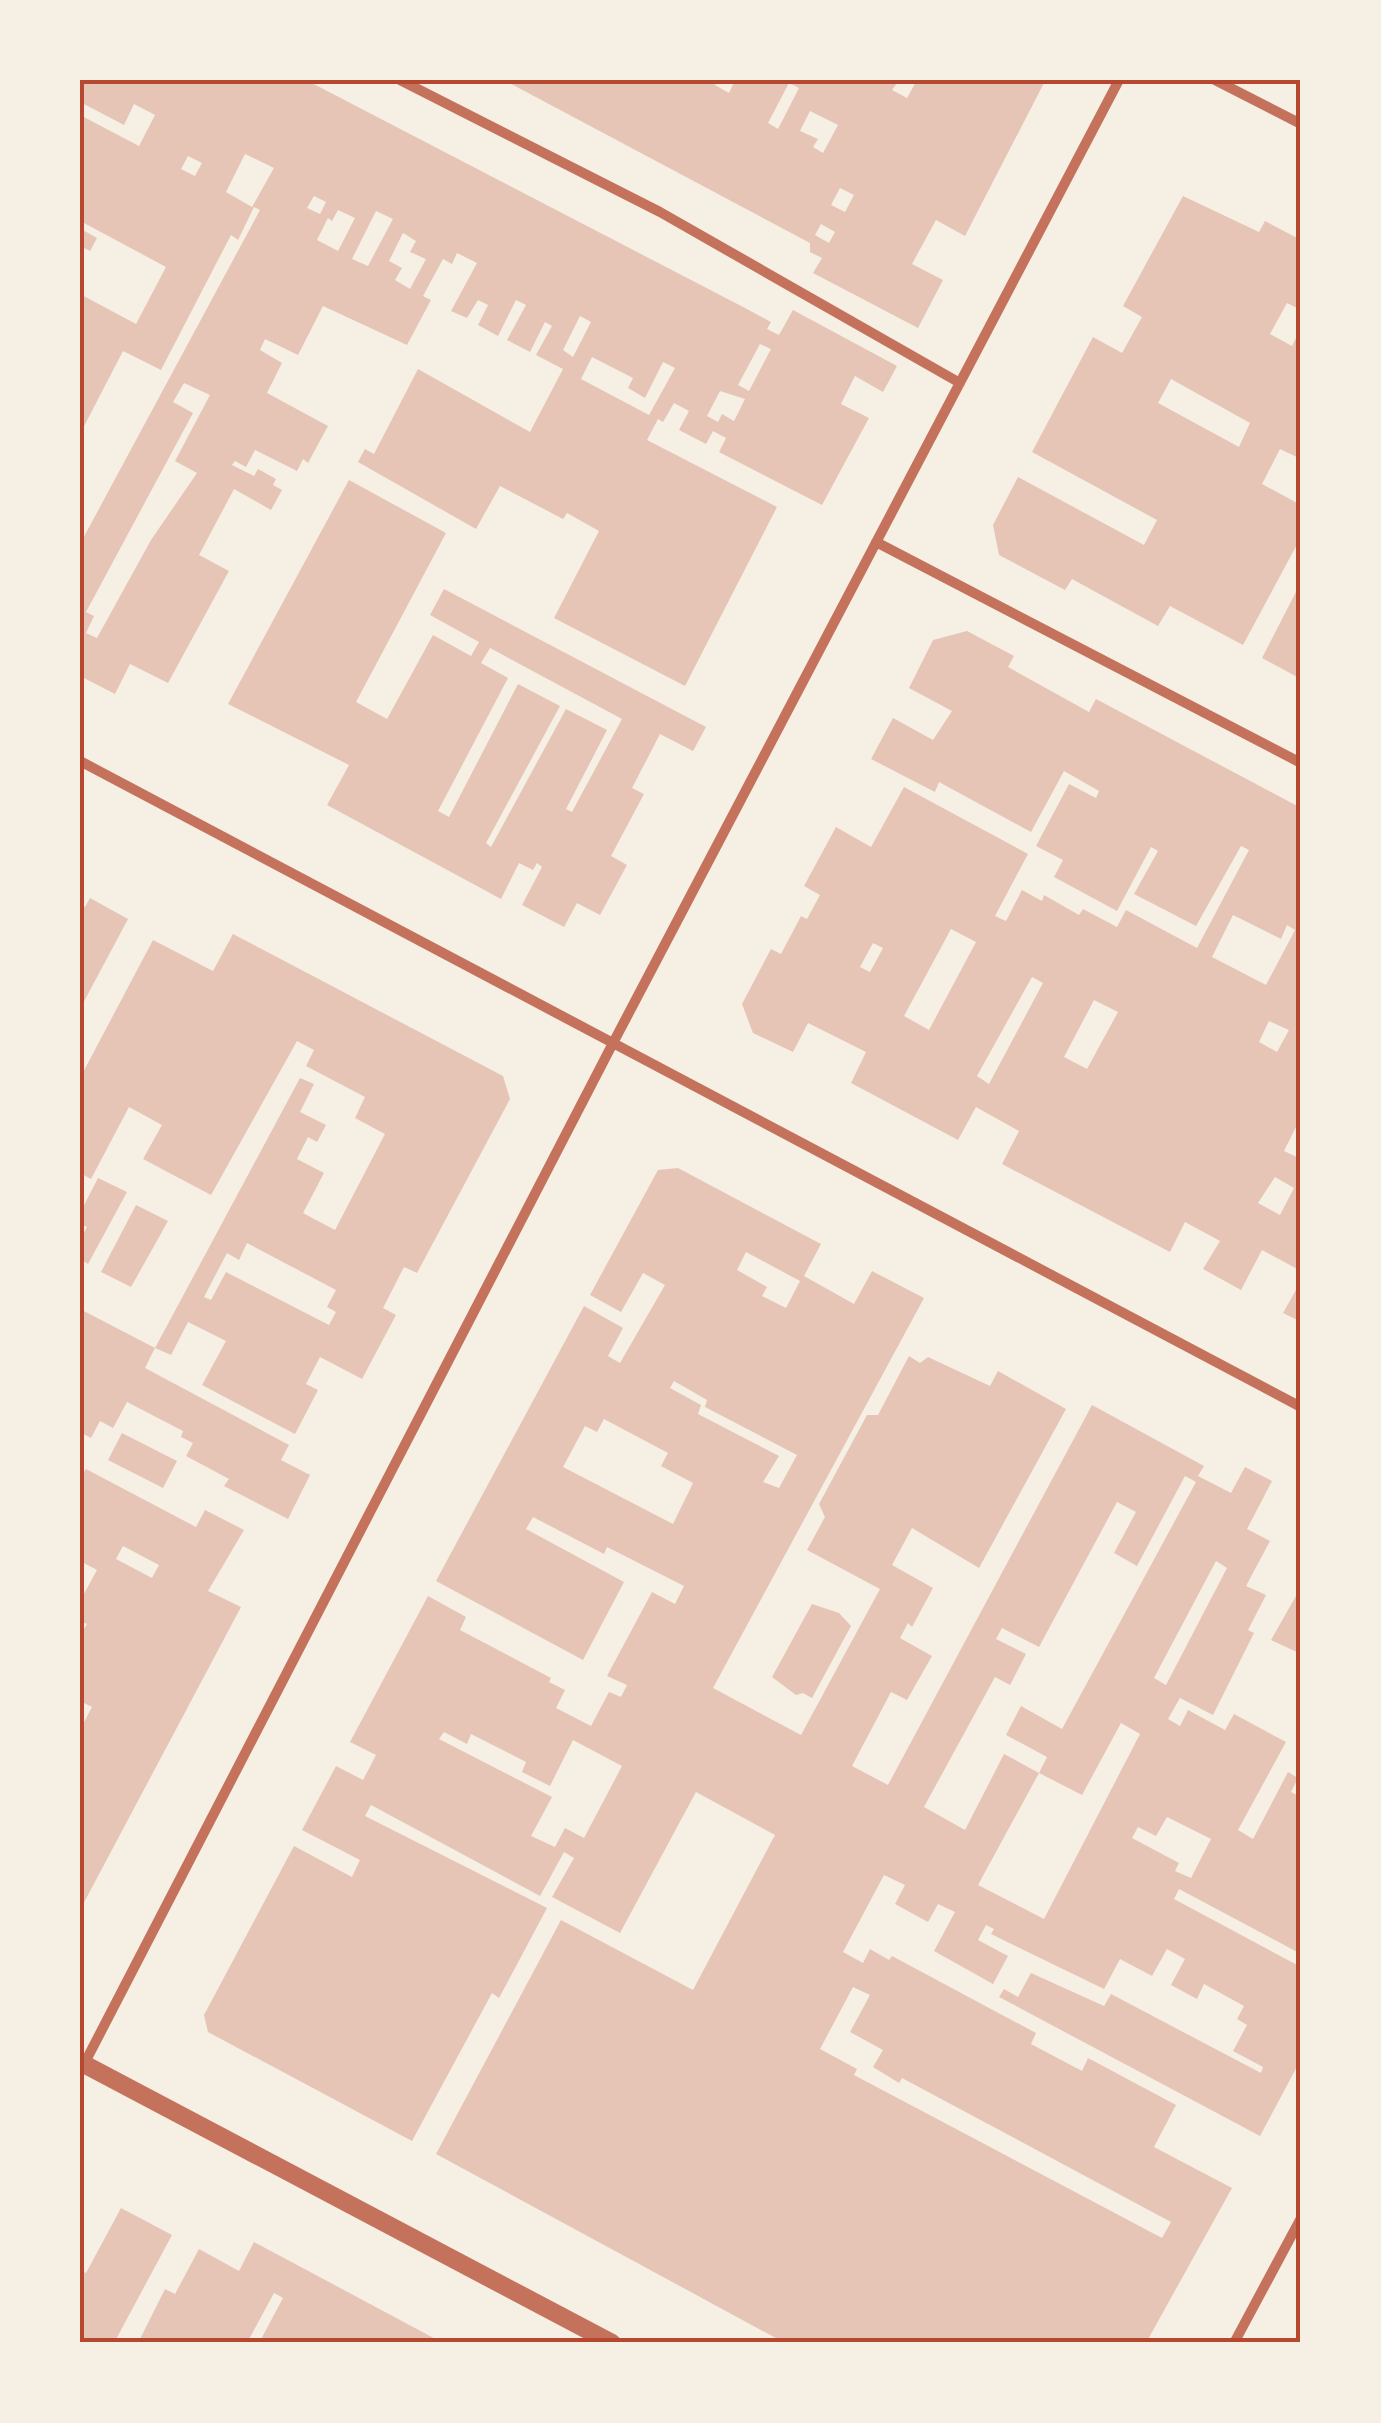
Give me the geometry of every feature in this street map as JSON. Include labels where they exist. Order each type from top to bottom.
[{"type":"street","points":[[400,80],[660,212],[960,383]]},
{"type":"street","points":[[612,2343],[81,2066],[1119,80]]},
{"type":"street","points":[[1215,80],[1301,124]]},
{"type":"street","points":[[876,542],[1301,764]]},
{"type":"street","points":[[80,761],[1301,1407]]},
{"type":"street","points":[[1234,2343],[1301,2218]]},
{"type":"building","points":[[80,80],[306,80],[771,322],[767,329],[779,335],[793,310],[897,366],[883,392],[855,376],[841,404],[869,418],[822,505],[719,452],[726,438],[713,431],[706,444],[679,430],[689,411],[674,403],[663,422],[658,419],[647,440],[777,507],[685,686],[554,618],[599,531],[567,513],[563,519],[500,486],[476,529],[358,462],[365,449],[374,454],[418,369],[530,432],[563,369],[536,355],[552,326],[545,322],[530,352],[507,340],[526,305],[516,300],[498,336],[478,325],[488,305],[478,300],[467,318],[451,311],[477,263],[457,253],[452,264],[443,259],[423,296],[431,300],[407,345],[323,306],[298,355],[265,339],[260,350],[282,363],[267,393],[328,426],[308,463],[303,459],[297,471],[255,450],[246,467],[235,461],[232,465],[254,476],[258,469],[276,479],[273,485],[282,490],[271,510],[234,489],[199,555],[229,571],[168,683],[130,664],[115,694],[80,676],[80,544],[260,210],[254,207],[238,240],[231,235],[161,370],[123,351],[80,434],[80,294],[136,324],[166,267],[84,223],[81,229],[97,238],[90,251],[80,246],[80,115],[139,146],[155,115],[134,104],[124,125],[80,102]],"holes":[[[245,154],[274,168],[252,207],[226,192]],[[188,156],[202,163],[195,176],[181,169]],[[314,196],[326,202],[320,214],[307,208]],[[338,210],[355,218],[338,251],[317,240],[328,218],[332,221]],[[376,211],[393,219],[368,266],[352,259]],[[403,233],[416,241],[410,252],[426,259],[410,289],[395,280],[402,268],[389,261]],[[580,316],[591,322],[573,357],[563,350]],[[760,344],[771,349],[749,391],[738,385]],[[592,357],[633,378],[628,388],[645,398],[663,362],[675,368],[649,415],[581,379]],[[184,383],[210,395],[175,461],[197,473],[151,540],[97,638],[86,633],[94,616],[86,612],[193,413],[173,402]],[[720,391],[745,399],[734,421],[722,414],[718,422],[707,416]]]},
{"type":"building","points":[[504,80],[717,80],[715,85],[729,93],[735,80],[899,80],[892,90],[907,98],[917,80],[1044,83],[965,236],[936,220],[912,264],[943,280],[918,328],[813,273],[822,258],[810,252],[810,243]],"holes":[[[789,83],[799,88],[778,129],[768,123]],[[810,111],[838,125],[823,153],[813,147],[818,139],[800,131]],[[840,188],[854,195],[845,212],[831,205]],[[821,224],[835,232],[829,243],[815,235]]]},
{"type":"building","points":[[1183,196],[1259,232],[1265,221],[1301,240],[1301,310],[1287,303],[1270,334],[1292,346],[1301,328],[1301,459],[1280,449],[1262,484],[1301,505],[1301,537],[1243,645],[1170,606],[1158,626],[1072,579],[1065,590],[999,555],[993,525],[1018,477],[1144,545],[1157,520],[1032,452],[1093,337],[1122,353],[1142,317],[1123,306]],"holes":[[[1171,379],[1250,423],[1239,447],[1158,403]]]},
{"type":"building","points":[[349,480],[446,533],[356,702],[387,719],[433,635],[471,656],[479,642],[430,615],[444,589],[706,727],[693,751],[660,734],[632,788],[644,794],[611,856],[627,865],[600,915],[577,903],[564,927],[522,905],[542,867],[537,863],[533,870],[519,863],[501,899],[327,805],[349,765],[228,704]],"holes":[[[490,648],[622,719],[572,812],[566,809],[607,730],[566,709],[491,847],[486,843],[560,706],[518,684],[449,817],[438,811],[508,678],[481,663]]]},
{"type":"building","points":[[1301,582],[1301,679],[1262,658]]},
{"type":"building","points":[[967,631],[1014,656],[1008,667],[1089,712],[1096,699],[1301,808],[1301,1117],[1284,1151],[1301,1159],[1301,1271],[1262,1250],[1241,1290],[1203,1269],[1220,1241],[1185,1222],[1170,1252],[1002,1164],[1019,1131],[976,1107],[958,1140],[851,1083],[866,1052],[808,1023],[793,1052],[753,1033],[742,1004],[771,949],[781,954],[801,916],[807,919],[820,895],[804,886],[836,827],[871,847],[904,787],[1028,854],[995,916],[1006,921],[1022,890],[1042,901],[1044,895],[1079,915],[1083,909],[1117,927],[1126,910],[1197,948],[1249,850],[1241,846],[1196,926],[1134,894],[1158,851],[1151,847],[1117,911],[1054,877],[1063,860],[1036,846],[1069,784],[1096,798],[1099,791],[1064,771],[1031,832],[939,782],[935,792],[871,759],[893,718],[933,740],[952,711],[909,688],[933,640]],"holes":[[[1233,915],[1281,939],[1287,925],[1295,930],[1266,985],[1212,957]],[[951,929],[976,942],[929,1030],[904,1016]],[[873,943],[883,948],[870,972],[860,967]],[[1032,977],[1043,983],[989,1084],[977,1076]],[[1094,1000],[1118,1012],[1087,1069],[1064,1057]],[[1269,1021],[1289,1030],[1277,1052],[1259,1042]],[[1275,1177],[1294,1188],[1280,1215],[1258,1203]]]},
{"type":"building","points":[[90,898],[128,919],[80,1009],[80,904],[85,907]]},
{"type":"building","points":[[233,934],[503,1076],[510,1099],[417,1273],[404,1267],[383,1308],[396,1315],[362,1379],[320,1357],[306,1384],[318,1390],[295,1434],[202,1385],[226,1341],[188,1322],[171,1355],[155,1348],[300,1078],[314,1084],[300,1112],[326,1125],[317,1142],[308,1137],[297,1159],[324,1173],[303,1213],[335,1230],[385,1134],[355,1118],[365,1097],[306,1066],[314,1050],[297,1041],[211,1195],[143,1159],[162,1125],[129,1107],[91,1179],[80,1173],[80,1078],[153,940],[213,971]],"holes":[[[247,1243],[336,1290],[327,1307],[336,1312],[329,1325],[226,1272],[211,1300],[204,1297],[227,1253],[239,1260]]]},
{"type":"building","points":[[678,1168],[821,1244],[804,1276],[854,1304],[872,1271],[924,1298],[713,1688],[801,1735],[880,1589],[807,1550],[825,1517],[819,1504],[867,1415],[878,1415],[909,1356],[920,1363],[928,1357],[990,1386],[998,1371],[1066,1409],[979,1568],[912,1528],[892,1565],[933,1588],[912,1627],[908,1623],[900,1638],[932,1656],[907,1700],[891,1692],[852,1766],[888,1785],[1092,1405],[1204,1466],[1198,1476],[1231,1493],[1245,1467],[1272,1481],[1247,1529],[1270,1541],[1246,1586],[1266,1595],[1248,1630],[1254,1633],[1213,1715],[1180,1698],[1168,1719],[1180,1726],[1188,1710],[1225,1730],[1234,1714],[1286,1742],[1238,1830],[1253,1839],[1288,1772],[1298,1778],[1291,1792],[1301,1797],[1301,1954],[1179,1889],[1174,1899],[1301,1967],[1301,2059],[1260,2136],[999,1997],[1004,1989],[1018,1997],[1031,1973],[1104,2006],[1111,1994],[1261,2073],[1263,2067],[1233,2051],[1247,2025],[1237,2019],[1244,2006],[1204,1984],[1197,1999],[1171,1985],[1185,1959],[1167,1949],[1152,1976],[1120,1959],[1104,1989],[991,1934],[994,1929],[986,1925],[978,1940],[1008,1956],[993,1984],[934,1951],[955,1912],[938,1904],[928,1922],[895,1904],[905,1885],[884,1875],[843,1952],[863,1963],[870,1949],[889,1960],[892,1956],[1036,2033],[1031,2044],[1082,2071],[1088,2058],[1176,2105],[1154,2147],[1232,2188],[1146,2343],[785,2343],[436,2154],[561,1920],[693,1990],[775,1835],[696,1792],[620,1933],[552,1897],[574,1858],[564,1852],[540,1896],[371,1805],[365,1816],[547,1908],[499,1998],[492,1993],[412,2141],[208,2032],[204,2015],[294,1846],[352,1877],[360,1860],[302,1830],[336,1766],[363,1780],[376,1755],[350,1742],[428,1596],[466,1617],[460,1630],[551,1678],[549,1682],[565,1690],[556,1708],[591,1726],[609,1692],[621,1697],[627,1685],[607,1676],[652,1592],[675,1604],[684,1586],[607,1547],[604,1554],[533,1517],[526,1529],[624,1582],[583,1660],[436,1581],[584,1306],[623,1328],[608,1356],[620,1363],[665,1285],[643,1273],[621,1312],[590,1295],[658,1170]],"holes":[[[746,1252],[800,1281],[786,1308],[762,1296],[767,1287],[737,1270]],[[674,1381],[707,1400],[705,1407],[797,1455],[779,1488],[763,1482],[779,1456],[698,1414],[701,1405],[670,1388]],[[604,1419],[668,1453],[661,1466],[693,1483],[673,1524],[563,1467],[585,1426],[597,1432]],[[1185,1476],[1196,1482],[1062,1729],[1021,1706],[1006,1735],[1047,1757],[1039,1773],[1004,1754],[965,1830],[924,1807],[995,1677],[1010,1685],[1026,1654],[996,1639],[1002,1628],[1039,1647],[1117,1502],[1136,1512],[1114,1553],[1137,1566]],[[1216,1561],[1227,1568],[1166,1685],[1154,1678]],[[1121,1723],[1140,1734],[1044,1919],[978,1885],[1039,1773],[1082,1795]],[[444,1732],[467,1744],[471,1734],[526,1762],[522,1772],[550,1786],[573,1740],[622,1766],[584,1838],[565,1828],[555,1847],[531,1836],[552,1797],[439,1739]],[[1167,1817],[1211,1839],[1191,1878],[1175,1871],[1179,1863],[1132,1838],[1138,1827],[1156,1836]],[[853,1987],[870,1995],[850,2032],[883,2050],[873,2067],[899,2083],[902,2078],[1171,2222],[1162,2238],[854,2075],[857,2069],[820,2049]]]},
{"type":"building","points":[[98,1178],[127,1192],[88,1264],[80,1259],[80,1240],[87,1227],[80,1224],[80,1213]]},
{"type":"building","points":[[136,1205],[168,1221],[131,1287],[101,1272]]},
{"type":"building","points":[[1301,1281],[1301,1322],[1283,1313]]},
{"type":"building","points":[[80,1309],[155,1348],[145,1368],[289,1445],[281,1460],[310,1475],[288,1519],[224,1486],[229,1479],[186,1456],[193,1443],[181,1437],[183,1431],[127,1402],[113,1428],[100,1421],[91,1438],[80,1432]]},
{"type":"building","points":[[122,1433],[177,1461],[163,1488],[108,1460]]},
{"type":"building","points":[[86,1469],[196,1527],[205,1510],[244,1530],[208,1591],[241,1607],[80,1910],[80,1730],[92,1707],[80,1701],[80,1636],[87,1624],[80,1621],[80,1601],[97,1570],[80,1561],[84,1550],[80,1548],[80,1477]],"holes":[[[123,1546],[159,1565],[152,1578],[116,1559]]]},
{"type":"building","points":[[1301,1587],[1301,1654],[1271,1640]]},
{"type":"building","points":[[812,1604],[839,1613],[851,1626],[812,1698],[803,1693],[796,1695],[772,1677]]},
{"type":"building","points":[[121,2208],[172,2235],[114,2343],[80,2343],[80,2270],[86,2273]]},
{"type":"building","points":[[254,2242],[443,2343],[259,2343],[283,2298],[274,2293],[247,2343],[138,2343],[165,2289],[175,2294],[199,2249],[239,2271]]}]
